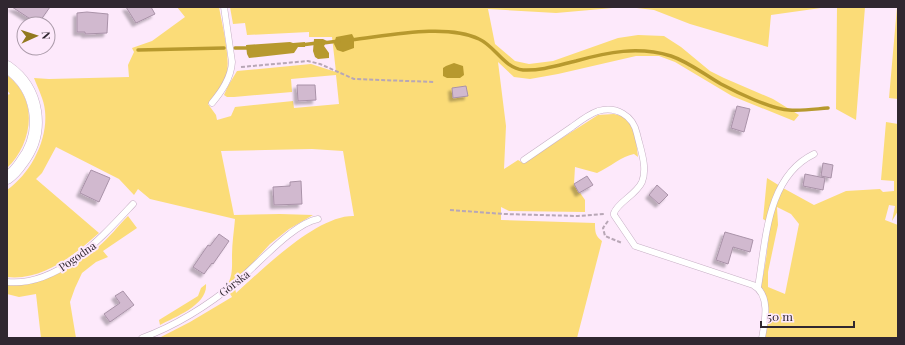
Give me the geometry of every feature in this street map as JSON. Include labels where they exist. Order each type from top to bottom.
[{"type":"street","points":[[7,68],[19,77],[28,89],[34,108],[36,124],[34,138],[29,152],[14,172],[7,178]]},
{"type":"lane","points":[[212,103],[222,90],[229,76],[232,62],[224,7]]},
{"type":"lane","points":[[524,160],[593,113],[606,110],[622,112],[631,120],[636,130],[644,171],[641,183],[633,194],[616,208],[614,214],[635,246],[758,288],[763,295],[765,306],[762,338]]},
{"type":"lane","points":[[758,288],[768,224],[774,200],[791,171],[802,161],[814,154]]},
{"type":"lane","name":"Pogodna","points":[[7,282],[18,283],[29,281],[40,278],[62,268],[95,244],[133,204]]},
{"type":"lane","name":"Górska","points":[[142,338],[177,323],[191,314],[233,285],[294,231],[311,221],[318,219]]},
{"type":"path","points":[[231,68],[308,61],[331,68],[354,79],[434,82]]},
{"type":"path","points":[[450,210],[504,214],[578,216],[614,214]]},
{"type":"path","points":[[614,214],[603,228],[605,236],[614,241],[635,246]]},
{"type":"shaded area","points":[[177,7],[219,7],[228,65],[224,81],[208,104],[216,115],[217,120],[231,116],[235,107],[293,101],[294,108],[339,104],[336,75],[291,79],[292,92],[234,97],[227,97],[224,95],[237,71],[311,64],[336,72],[332,37],[309,37],[309,32],[247,35],[245,23],[233,24],[230,7],[624,7],[556,13],[488,9],[495,44],[515,61],[529,64],[553,61],[618,38],[638,35],[664,36],[681,47],[710,71],[773,99],[799,115],[794,121],[732,96],[675,62],[659,56],[636,56],[530,79],[514,77],[498,62],[506,126],[504,169],[518,160],[523,163],[598,115],[614,114],[625,117],[635,132],[638,157],[634,154],[629,155],[597,173],[575,167],[574,184],[585,200],[585,212],[509,211],[501,207],[501,220],[595,223],[596,233],[602,241],[577,338],[159,338],[190,322],[232,297],[229,292],[235,288],[236,293],[275,258],[308,234],[324,224],[339,218],[354,216],[343,151],[312,149],[221,151],[234,215],[313,215],[289,229],[270,244],[250,266],[227,286],[232,271],[232,246],[235,219],[150,199],[138,189],[134,195],[119,179],[56,147],[42,173],[36,179],[99,233],[68,258],[45,271],[33,275],[7,277],[7,190],[16,183],[30,165],[41,144],[44,133],[45,111],[42,98],[34,78],[129,77],[128,65],[134,52],[132,48],[152,41],[185,17]]},
{"type":"shaded area","points":[[628,7],[828,7],[771,15],[768,47],[690,24],[654,10]]},
{"type":"shaded area","points":[[837,7],[865,7],[856,120],[836,109]]},
{"type":"shaded area","points":[[898,7],[898,99],[889,98]]},
{"type":"shaded area","points":[[352,34],[354,38],[354,48],[343,52],[337,50],[334,44],[336,37]]},
{"type":"shaded area","points":[[314,39],[323,39],[327,41],[324,46],[329,53],[329,58],[318,59],[315,57],[313,51]]},
{"type":"shaded area","points":[[305,42],[305,47],[298,47],[294,53],[249,58],[247,54],[246,45]]},
{"type":"shaded area","points":[[454,63],[463,66],[464,75],[460,78],[447,78],[443,76],[443,68]]},
{"type":"shaded area","points":[[7,75],[23,94],[27,103],[29,123],[24,143],[14,161],[7,168],[7,95],[10,94],[7,90]]},
{"type":"shaded area","points":[[886,122],[898,124],[898,211],[892,221],[895,206],[889,205],[885,220],[898,225],[898,338],[764,338],[766,304],[760,286],[766,262],[772,218],[783,188],[814,205],[846,191],[880,189],[883,192],[894,191],[894,181],[881,180]],"holes":[[[777,207],[791,214],[799,224],[785,294],[768,287],[768,272],[778,225]]]},
{"type":"shaded area","points":[[767,178],[780,186],[768,222],[763,219]]},
{"type":"shaded area","points":[[128,216],[137,228],[103,251],[108,257],[96,262],[82,273],[75,288],[70,302],[76,338],[41,338],[36,294],[19,297],[7,294],[7,284],[30,284],[55,275],[79,261],[98,247]]},
{"type":"shaded area","points":[[206,284],[202,298],[196,304],[182,314],[160,325],[159,320],[198,296],[201,288]]},
{"type":"building","points":[[12,7],[50,7],[44,16],[26,16]]},
{"type":"building","points":[[126,7],[151,7],[155,14],[136,23]]},
{"type":"building","points":[[87,12],[108,14],[107,33],[85,34],[85,32],[77,32],[77,13]]},
{"type":"building","points":[[297,85],[315,85],[316,100],[298,101]]},
{"type":"building","points":[[466,86],[468,96],[453,98],[452,88]]},
{"type":"building","points":[[737,106],[750,109],[744,132],[731,128]]},
{"type":"building","points":[[823,163],[833,165],[831,178],[821,176]]},
{"type":"building","points":[[91,170],[110,178],[99,202],[80,193]]},
{"type":"building","points":[[805,174],[825,178],[823,190],[803,186]]},
{"type":"building","points":[[587,176],[593,185],[579,193],[574,184]]},
{"type":"building","points":[[301,181],[302,204],[274,205],[273,187],[290,186],[290,182]]},
{"type":"building","points":[[657,185],[668,195],[659,204],[649,195]]},
{"type":"building","points":[[725,232],[753,240],[750,252],[733,247],[728,264],[716,260]]},
{"type":"building","points":[[219,234],[229,241],[204,274],[193,267],[208,245],[210,246]]},
{"type":"building","points":[[123,291],[134,305],[110,322],[104,314],[120,303],[115,296]]},
{"type":"waterway","points":[[351,40],[433,31],[466,34],[485,42],[510,65],[523,70],[536,70],[623,51],[647,51],[678,59],[728,87],[774,107],[794,110],[828,108]]},
{"type":"waterway","points":[[323,43],[339,41]]},
{"type":"waterway","points":[[301,45],[317,43]]},
{"type":"waterway","points":[[138,50],[224,48]]},
{"type":"waterway","points":[[235,48],[249,48]]}]
